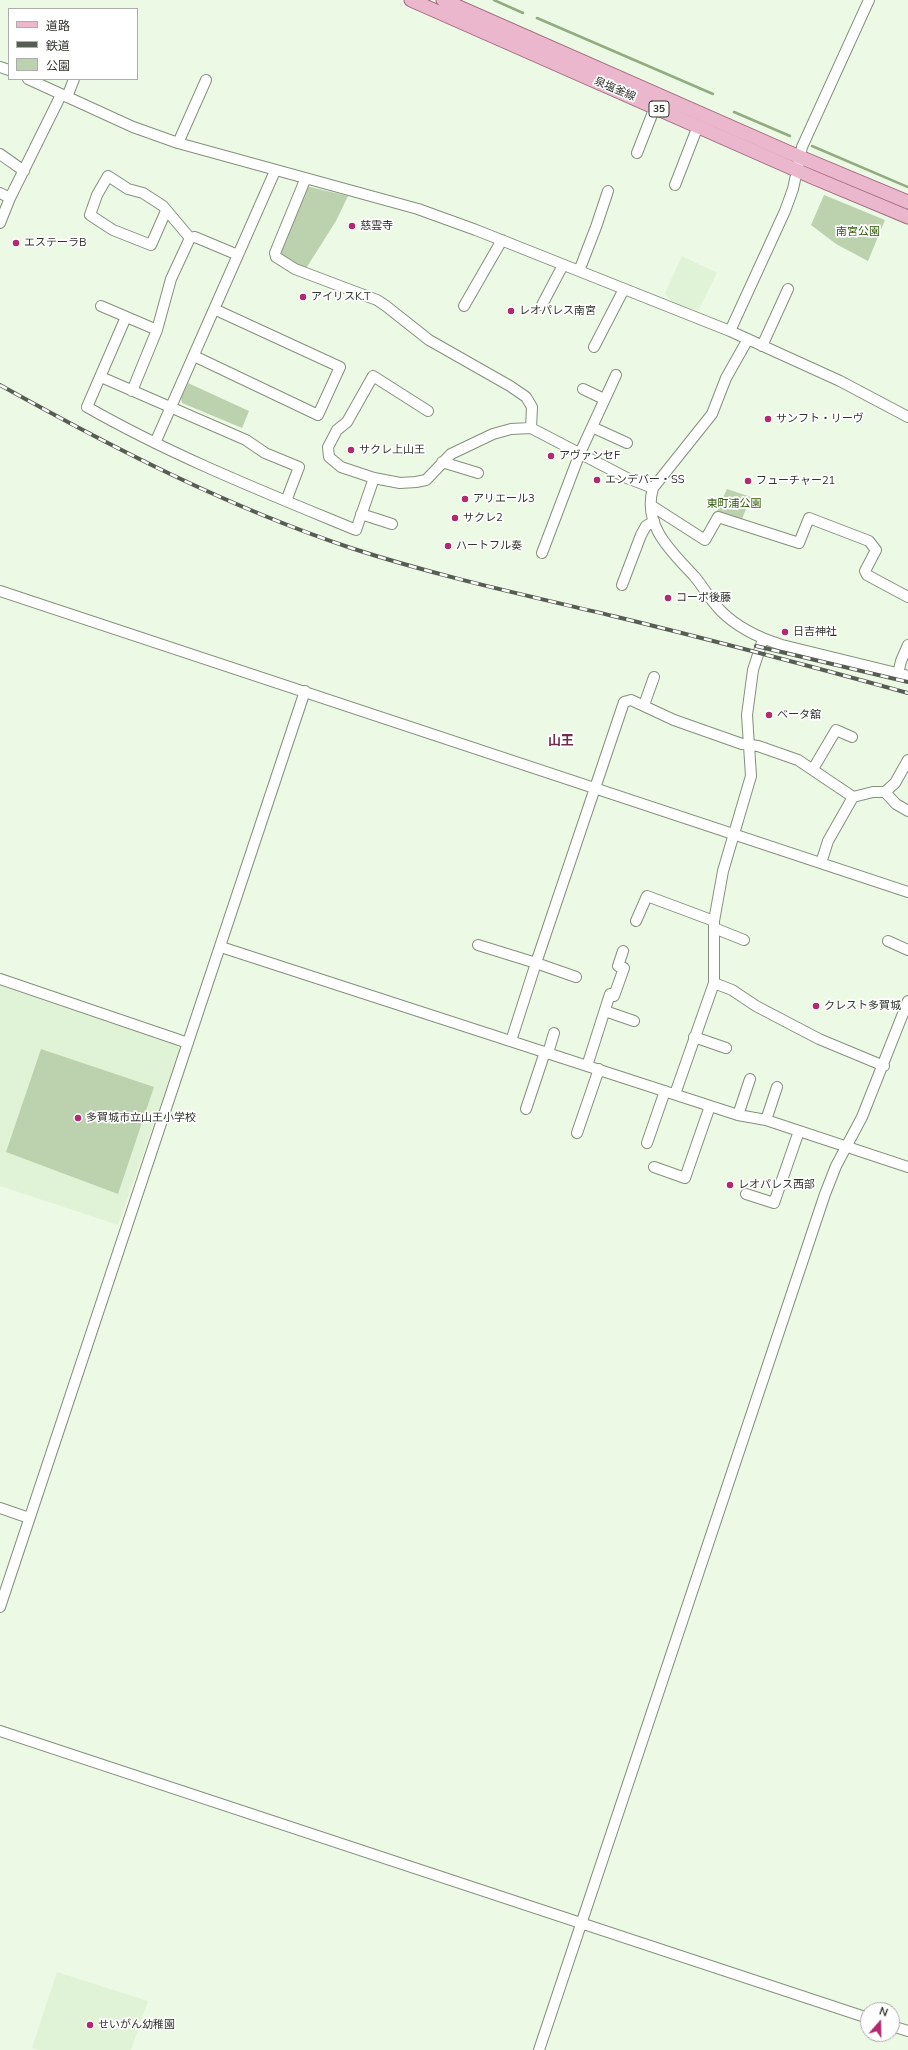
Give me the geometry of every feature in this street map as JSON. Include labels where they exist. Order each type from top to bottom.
[{"type":"main road","name":"泉塩釜線","points":[[411,0],[908,217]]},
{"type":"main road","points":[[423,0],[454,14],[479,30]]},
{"type":"main road","name":"泉塩釜線","points":[[444,0],[801,157],[908,202]]},
{"type":"street","points":[[730,331],[785,212],[798,170],[802,147],[869,0]]},
{"type":"street","points":[[30,80],[133,127],[178,144],[305,180],[418,209],[502,240],[730,331],[907,414]]},
{"type":"street","points":[[0,223],[10,198],[73,80]]},
{"type":"street","points":[[178,144],[206,80]]},
{"type":"street","points":[[637,152],[655,106]]},
{"type":"street","points":[[675,185],[698,126]]},
{"type":"street","points":[[0,154],[24,171]]},
{"type":"street","points":[[155,444],[275,171]]},
{"type":"street","points":[[166,211],[151,245],[113,230],[90,215],[97,195],[108,176],[128,189],[143,193],[163,206],[190,238]]},
{"type":"street","points":[[305,180],[275,253],[276,257],[295,269],[386,306],[429,340],[510,386],[526,397],[532,408],[531,428]]},
{"type":"street","points":[[579,271],[608,192]]},
{"type":"street","points":[[0,193],[10,198]]},
{"type":"street","points":[[190,238],[195,237],[238,255]]},
{"type":"street","points":[[132,391],[157,330],[170,279],[190,238]]},
{"type":"street","points":[[464,306],[502,240]]},
{"type":"street","points":[[542,305],[564,265]]},
{"type":"street","points":[[594,346],[624,289]]},
{"type":"street","points":[[762,346],[788,289]]},
{"type":"street","points":[[101,306],[157,330]]},
{"type":"street","points":[[194,356],[318,415],[340,367],[214,309]]},
{"type":"street","points":[[126,317],[87,407],[155,444],[235,481],[356,530],[374,478]]},
{"type":"street","points":[[748,339],[726,378],[723,391],[712,414],[653,488],[650,498],[654,521],[660,536],[668,549],[695,578],[721,611],[746,630],[763,639],[903,675],[901,661],[908,646]]},
{"type":"street","points":[[542,553],[580,453],[616,375]]},
{"type":"street","points":[[428,411],[373,376],[347,422],[337,430],[328,447],[329,457],[341,467],[374,478],[400,483],[421,481],[426,480],[451,454],[493,434],[511,429],[531,428],[627,478],[653,488]]},
{"type":"street","points":[[101,377],[246,440],[265,453],[299,468],[286,501]]},
{"type":"street","points":[[583,389],[604,399]]},
{"type":"street","points":[[592,427],[627,444]]},
{"type":"street","points":[[442,462],[478,473]]},
{"type":"street","points":[[652,506],[705,540],[718,517],[799,543],[809,518],[869,541],[876,550],[865,571],[867,575],[908,598]]},
{"type":"street","points":[[361,514],[392,524]]},
{"type":"street","points":[[622,586],[641,536],[646,526],[654,521]]},
{"type":"street","points":[[0,591],[908,892]]},
{"type":"street","points":[[647,1143],[694,1037],[714,983],[714,925],[723,871],[751,776],[747,715],[753,670],[763,639]]},
{"type":"street","points":[[644,705],[654,677]]},
{"type":"street","points":[[0,1607],[305,691]]},
{"type":"street","points":[[511,1041],[594,788],[624,702],[631,700],[674,720],[742,744],[749,744],[798,760],[853,796],[873,792],[885,792],[895,783],[908,760]]},
{"type":"street","points":[[813,769],[836,730],[852,737]]},
{"type":"street","points":[[885,792],[896,804],[908,811]]},
{"type":"street","points":[[821,863],[828,841],[853,796]]},
{"type":"street","points":[[636,921],[647,896],[714,925],[744,940]]},
{"type":"street","points":[[888,941],[908,950]]},
{"type":"street","points":[[478,944],[576,977]]},
{"type":"street","points":[[221,947],[738,1115],[766,1120],[908,1166]]},
{"type":"street","points":[[587,1066],[610,994],[614,996],[624,968],[618,966],[623,951]]},
{"type":"street","points":[[0,979],[188,1043]]},
{"type":"street","points":[[714,983],[732,990],[756,1006],[819,1039],[884,1066]]},
{"type":"street","points":[[538,2050],[825,1194],[862,1117],[884,1066],[905,1017],[908,1001]]},
{"type":"street","points":[[605,1011],[634,1021]]},
{"type":"street","points":[[526,1109],[554,1033]]},
{"type":"street","points":[[694,1037],[726,1048]]},
{"type":"street","points":[[577,1133],[599,1069]]},
{"type":"street","points":[[738,1115],[750,1079]]},
{"type":"street","points":[[766,1120],[777,1087]]},
{"type":"street","points":[[654,1167],[685,1178],[710,1106]]},
{"type":"street","points":[[746,1194],[774,1203],[798,1130]]},
{"type":"street","points":[[0,1508],[29,1518]]},
{"type":"street","points":[[0,1731],[860,2015]]},
{"type":"shaded area","points":[[682,256],[717,273],[698,311],[671,301],[665,293]]},
{"type":"shaded area","name":"多賀城市立山王小学校","points":[[0,983],[176,1043],[180,1050],[118,1225],[0,1186]]},
{"type":"shaded area","name":"せいがん幼稚園","points":[[57,1972],[148,2001],[131,2050],[39,2050],[32,2048]]},
{"type":"green space","points":[[306,186],[348,196],[336,221],[305,270],[279,256]]},
{"type":"green space","name":"南宮公園","points":[[824,195],[885,220],[868,261],[836,244],[811,225]]},
{"type":"green space","points":[[188,383],[249,411],[242,428],[182,403],[181,398]]},
{"type":"green space","name":"東町浦公園","points":[[727,489],[751,497],[742,519],[717,511]]},
{"type":"green space","points":[[41,1049],[154,1087],[118,1194],[6,1152]]},
{"type":"waterway","points":[[494,0],[523,13]]},
{"type":"waterway","points":[[537,18],[713,94]]},
{"type":"waterway","points":[[734,112],[790,136]]},
{"type":"waterway","points":[[812,146],[908,187]]},
{"type":"railway","points":[[0,385],[85,431],[172,475],[260,514],[351,548],[448,576],[687,634],[908,693]]},
{"type":"railway","points":[[756,646],[908,682]]},
{"type":"place","name":"慈雲寺","points":[[352,226]]},
{"type":"place","name":"エステーラB","points":[[16,243]]},
{"type":"place","name":"アイリスK.T","points":[[303,297]]},
{"type":"place","name":"レオパレス南宮","points":[[511,311]]},
{"type":"place","name":"サンフト・リーヴ","points":[[768,419]]},
{"type":"place","name":"サクレ上山王","points":[[351,450]]},
{"type":"place","name":"アヴァンセF","points":[[551,456]]},
{"type":"place","name":"エンデバー・SS","points":[[597,480]]},
{"type":"place","name":"フューチャー21","points":[[748,481]]},
{"type":"place","name":"アリエール3","points":[[465,499]]},
{"type":"place","name":"サクレ2","points":[[455,518]]},
{"type":"place","name":"ハートフル奏","points":[[448,546]]},
{"type":"place","name":"コーポ後藤","points":[[668,598]]},
{"type":"place","name":"日吉神社","points":[[785,632]]},
{"type":"place","name":"ベータ舘","points":[[769,715]]},
{"type":"place","name":"クレスト多賀城","points":[[816,1006]]},
{"type":"place","name":"多賀城市立山王小学校","points":[[78,1118]]},
{"type":"place","name":"レオパレス西部","points":[[730,1185]]},
{"type":"place","name":"せいがん幼稚園","points":[[90,2025]]},
{"type":"district","name":"山王","points":[[561,741]]}]
